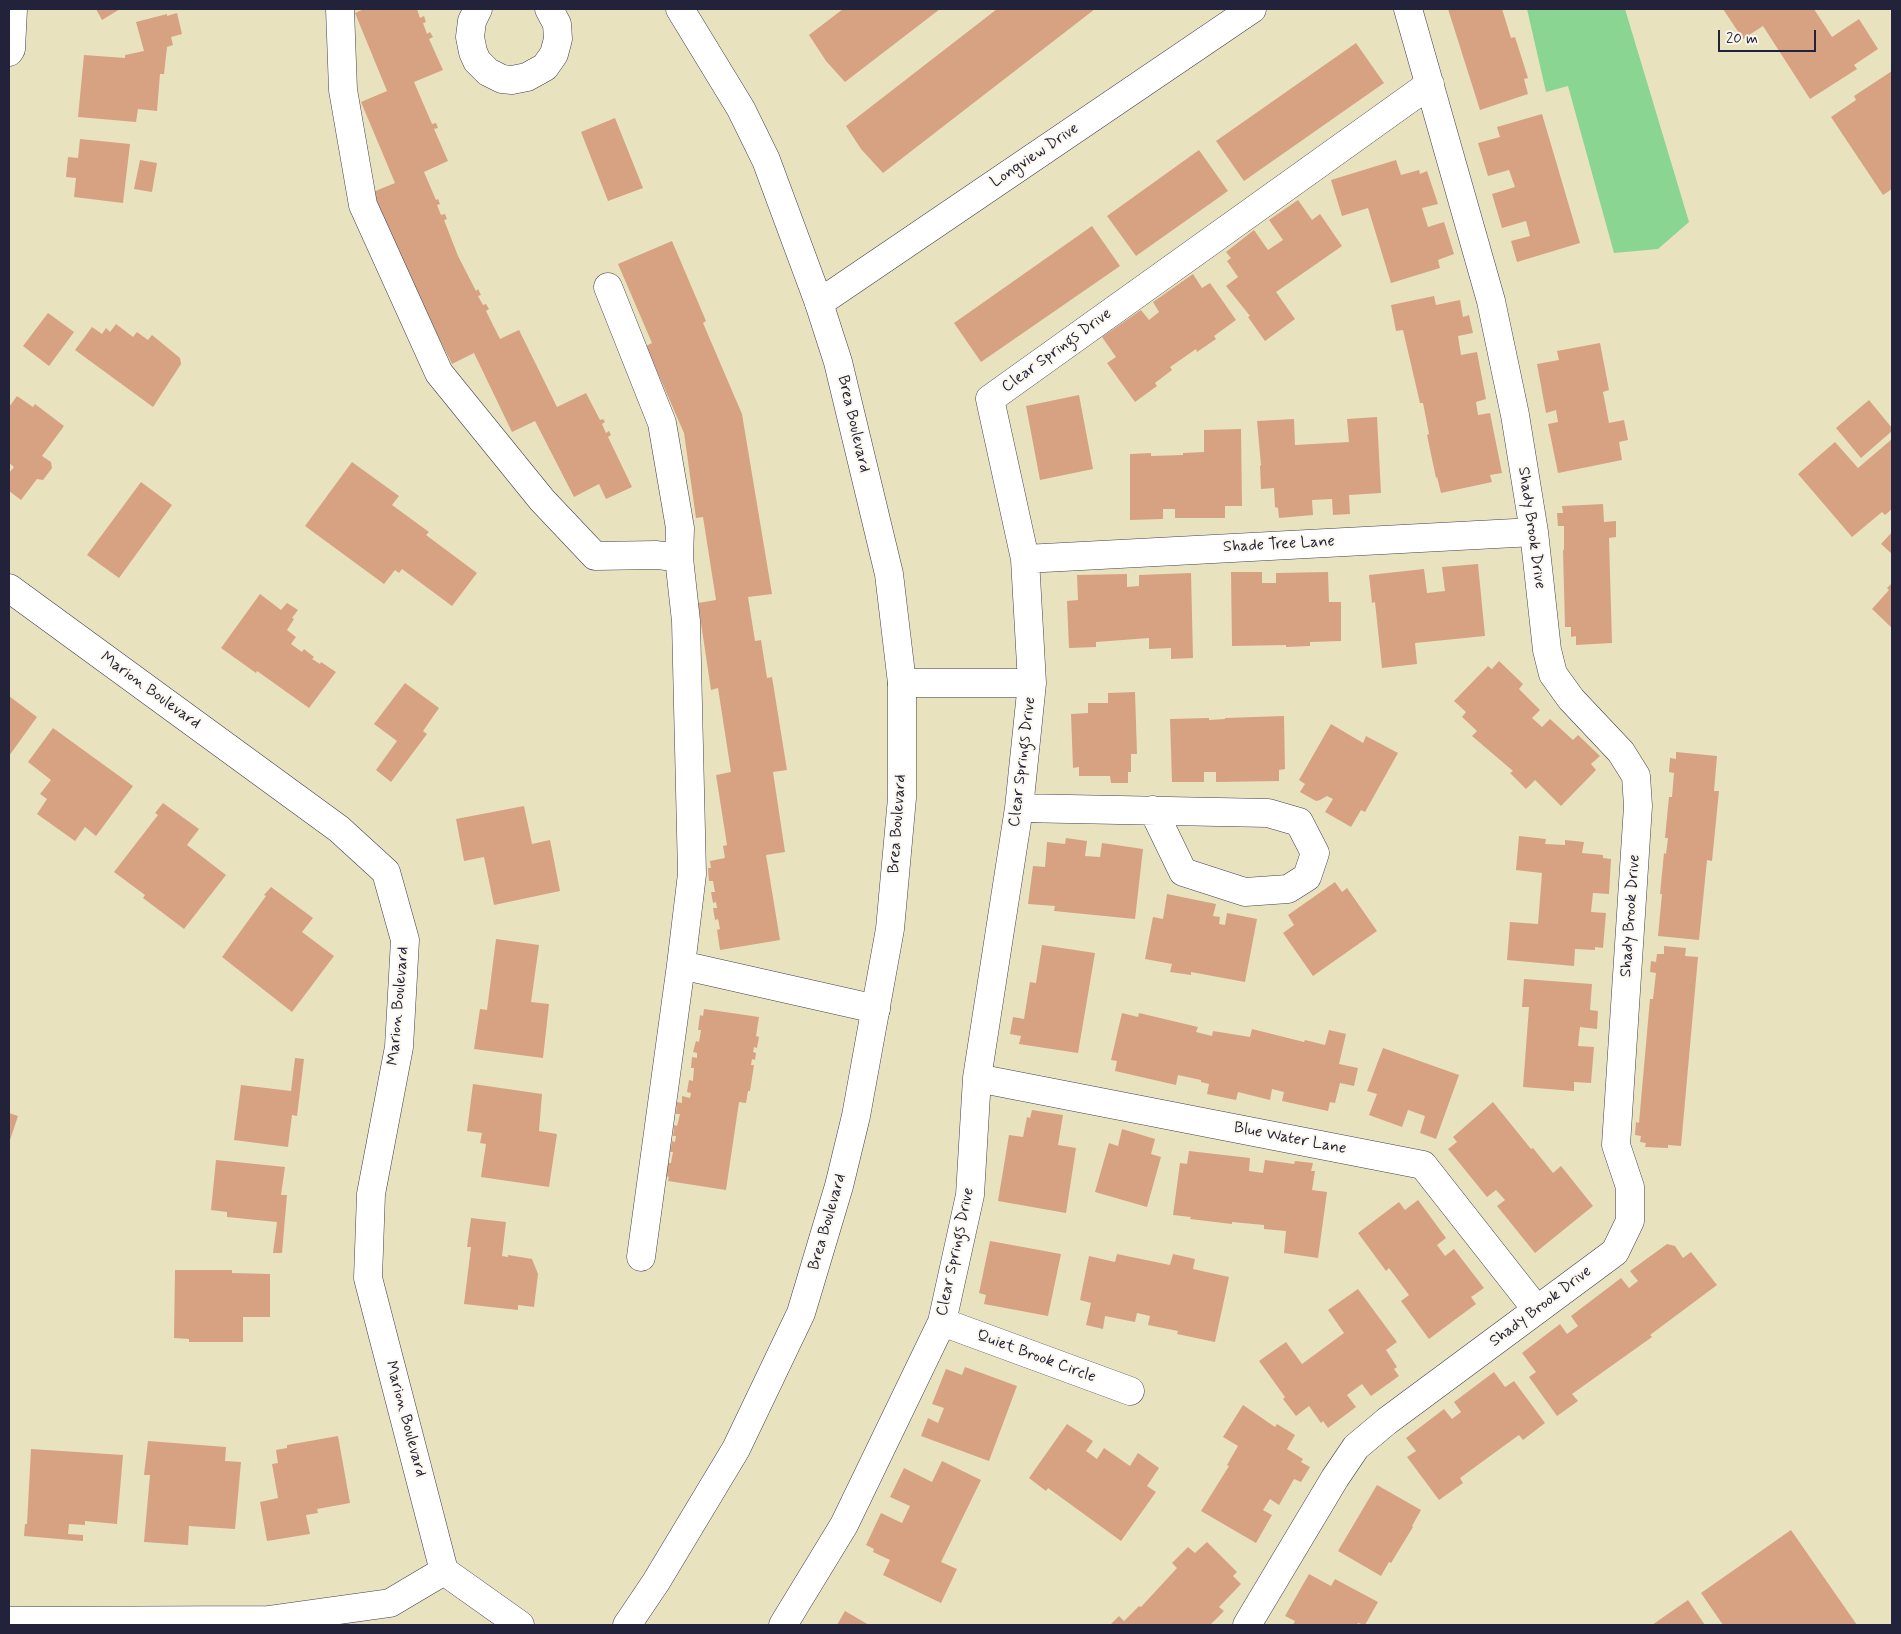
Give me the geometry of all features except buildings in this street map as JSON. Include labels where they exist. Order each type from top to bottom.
[{"type":"street","points":[[9,52],[11,49],[13,9]]},
{"type":"street","points":[[340,9],[343,90],[363,205],[439,373],[542,500],[596,556],[657,555],[679,558]]},
{"type":"street","points":[[478,9],[472,21],[470,37],[477,61],[488,72],[512,80],[527,78],[545,67],[554,54],[558,39],[557,24],[549,9]]},
{"type":"street","name":"Brea Boulevard","points":[[627,1625],[656,1582],[736,1449],[801,1313],[839,1186],[854,1125],[890,929],[902,798],[902,682],[889,574],[838,362],[819,303],[766,160],[741,109],[680,9]]},
{"type":"street","name":"Longview Drive","points":[[819,303],[1252,9]]},
{"type":"street","name":"Shady Brook Drive","points":[[1247,1625],[1334,1478],[1356,1446],[1615,1252],[1630,1221],[1630,1187],[1616,1144],[1638,806],[1636,776],[1621,752],[1571,699],[1552,674],[1546,650],[1534,532],[1515,415],[1491,301],[1408,9]]},
{"type":"street","name":"Clear Springs Drive","points":[[783,1625],[844,1525],[942,1322],[970,1195],[977,1078],[1019,808],[1032,683],[1025,559],[990,399],[1430,84]]},
{"type":"street","points":[[608,287],[662,423],[680,528],[679,558],[686,620],[692,874],[641,1257]]},
{"type":"street","name":"Shade Tree Lane","points":[[1025,559],[1534,532]]},
{"type":"street","name":"Marion Boulevard","points":[[9,588],[339,829],[386,872],[405,940],[399,1047],[371,1194],[368,1278],[444,1571]]},
{"type":"street","points":[[902,682],[1032,683]]},
{"type":"street","points":[[1019,808],[1153,810],[1268,813],[1299,822],[1315,853],[1307,877],[1288,889],[1246,892],[1183,872],[1153,810]]},
{"type":"street","points":[[681,965],[876,1009]]},
{"type":"street","name":"Blue Water Lane","points":[[977,1078],[1422,1165],[1537,1310]]},
{"type":"street","name":"Quiet Brook Circle","points":[[942,1322],[1130,1391]]},
{"type":"street","points":[[9,1621],[268,1620],[390,1603],[444,1571],[520,1625]]},
{"type":"green space","points":[[1527,9],[1625,9],[1689,222],[1658,249],[1614,253],[1568,86],[1546,92]]}]
